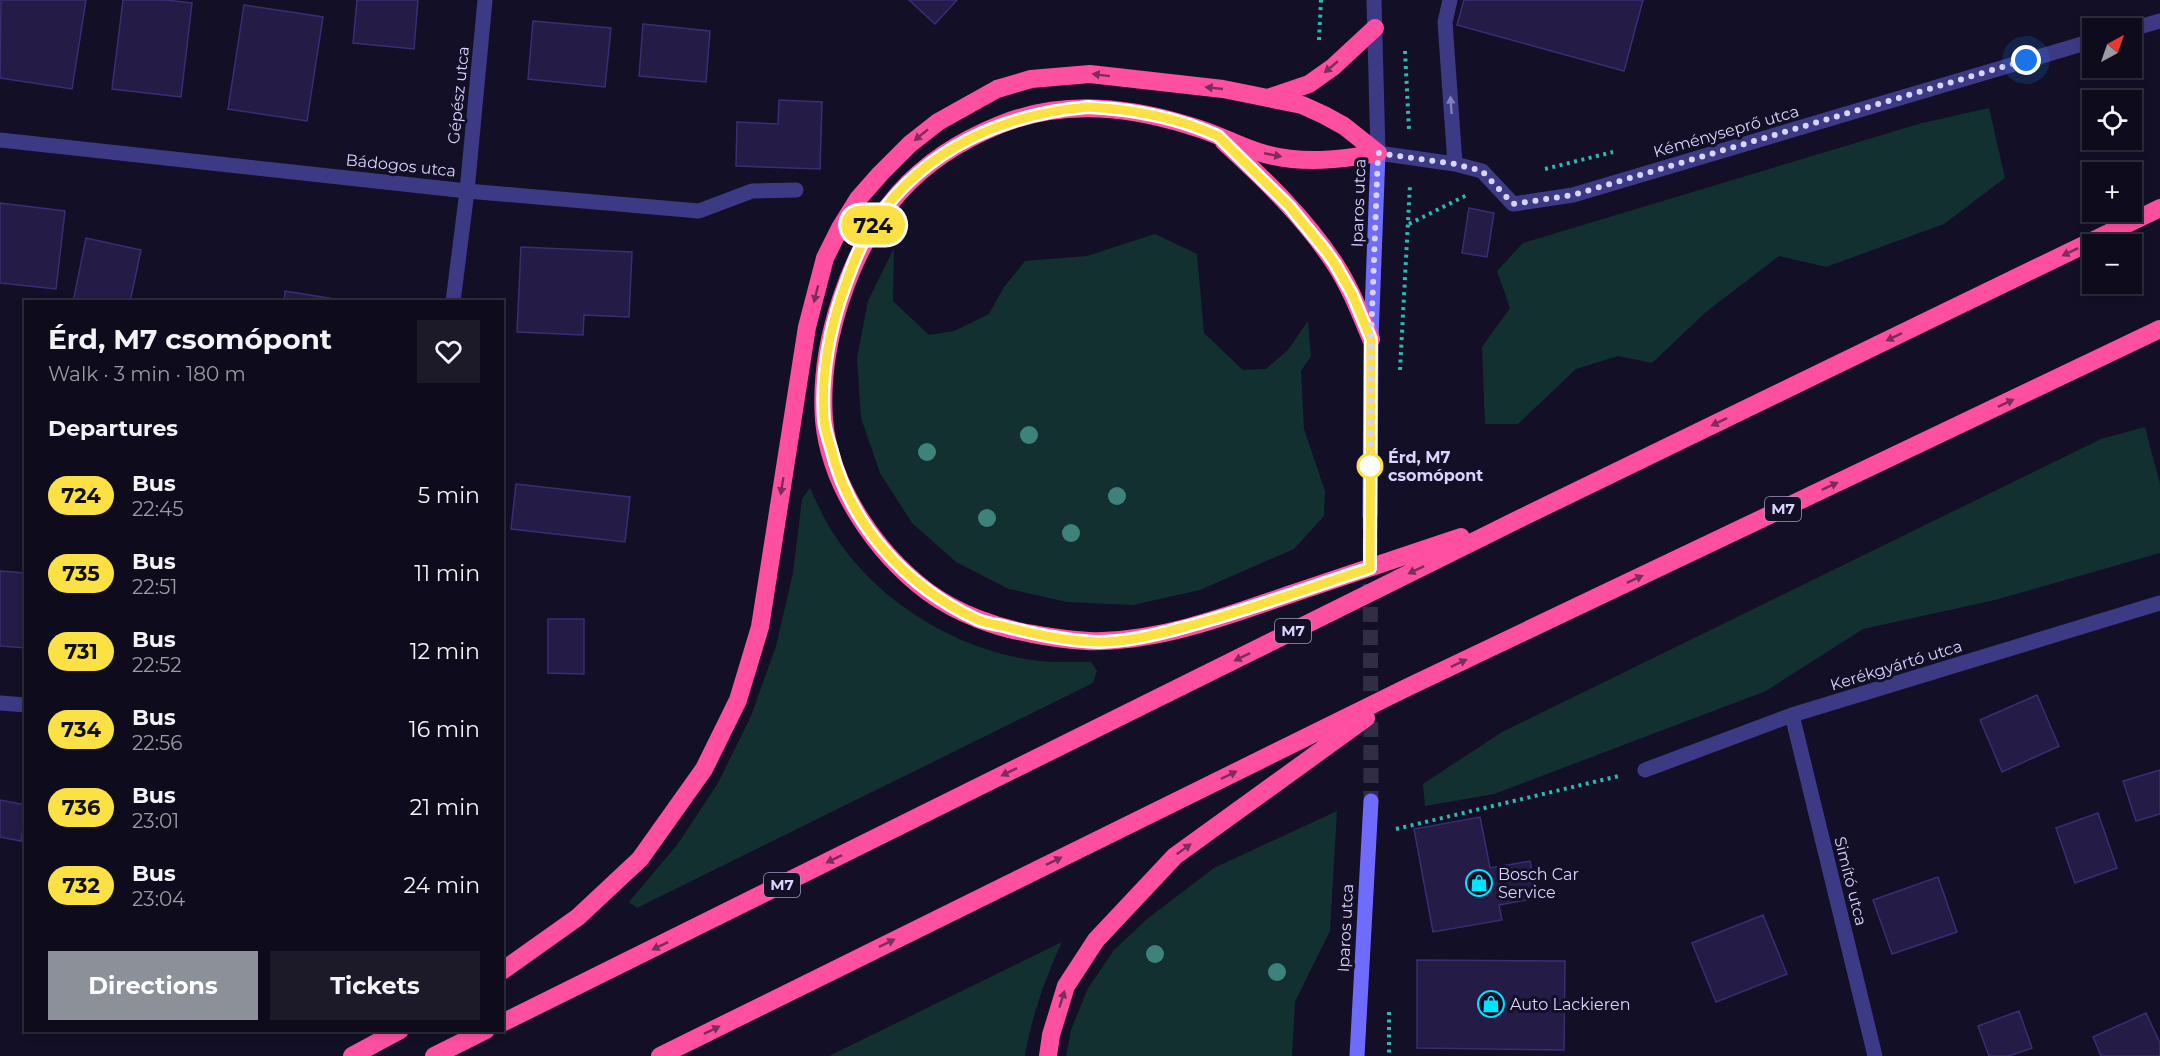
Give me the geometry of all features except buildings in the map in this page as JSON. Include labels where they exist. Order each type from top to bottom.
[{"type":"highway","points":[[1268,98],[1309,84],[1333,67],[1375,28]]},
{"type":"highway","points":[[504,970],[578,917],[640,859],[704,769],[738,700],[760,627],[807,327],[825,258],[858,199],[910,144],[938,122],[997,89],[1031,79],[1090,74],[1223,88],[1302,105],[1344,126],[1378,153]]},
{"type":"highway","points":[[1378,153],[1322,161],[1265,154],[1205,130],[1149,114],[1113,108],[1088,107],[1031,115],[992,128],[940,156],[894,198],[875,221],[852,266],[834,320],[824,371],[824,421],[836,471],[859,517],[889,557],[929,593],[978,620],[1032,634],[1099,642],[1150,636],[1221,617],[1525,516]]},
{"type":"highway","points":[[1218,136],[1289,206],[1321,245],[1352,294],[1371,339]]},
{"type":"highway","name":"M7","points":[[504,1022],[1525,516],[2160,208]]},
{"type":"highway","name":"M7","points":[[660,1056],[1406,688],[2160,329]]},
{"type":"highway","points":[[1048,1056],[1051,1035],[1066,986],[1096,940],[1174,856],[1406,688]]},
{"type":"highway","points":[[352,1056],[396,1032]]},
{"type":"highway","points":[[434,1056],[482,1032]]},
{"type":"main road","name":"Iparos utca","points":[[1370,515],[1371,339],[1378,153]]},
{"type":"main road","name":"Iparos utca","points":[[1357,1056],[1371,801]]},
{"type":"street","name":"Gépész utca","points":[[453,300],[467,190],[485,0]]},
{"type":"street","name":"Iparos utca","points":[[1374,0],[1378,153]]},
{"type":"street","points":[[1450,0],[1445,22],[1455,164]]},
{"type":"street","points":[[2142,26],[2160,21]]},
{"type":"street","name":"Kéményseprő utca","points":[[1378,153],[1455,164],[1482,171],[1513,204],[1573,195],[2082,44]]},
{"type":"street","name":"Bádogos utca","points":[[0,140],[467,190],[699,210],[752,191],[796,190]]},
{"type":"street","name":"Kerékgyártó utca","points":[[1645,770],[1792,715],[2160,603]]},
{"type":"street","points":[[0,703],[24,705]]},
{"type":"street","name":"Simító utca","points":[[1792,715],[1875,1056]]},
{"type":"path","points":[[1389,830],[1645,770]]},
{"type":"green space","points":[[1989,108],[2005,178],[1944,224],[1826,267],[1779,256],[1706,312],[1652,363],[1618,356],[1576,369],[1518,424],[1485,424],[1482,347],[1510,308],[1497,271],[1523,243],[1922,123]]},
{"type":"green space","points":[[1155,234],[1197,254],[1204,333],[1243,370],[1266,369],[1288,350],[1308,321],[1311,356],[1301,371],[1304,429],[1325,491],[1324,516],[1294,549],[1200,590],[1133,605],[1067,602],[1009,589],[956,562],[912,523],[880,473],[861,418],[857,358],[868,301],[894,248],[893,301],[929,335],[954,331],[989,314],[1004,287],[1025,261],[1087,256]]},
{"type":"green space","points":[[2145,427],[2160,484],[2160,553],[1995,600],[1863,629],[1766,691],[1494,794],[1425,806],[1423,784],[1502,732],[2101,439]]},
{"type":"green space","points":[[810,488],[830,528],[851,558],[872,581],[922,619],[950,635],[1009,656],[1046,662],[1091,662],[1097,671],[1093,683],[637,908],[629,902],[677,845],[718,783],[751,716],[776,646],[793,573],[802,499]]},
{"type":"green space","points":[[1337,811],[1330,931],[1295,1002],[1292,1056],[1066,1056],[1071,1030],[1088,988],[1114,950],[1147,919],[1214,868]]},
{"type":"green space","points":[[1062,942],[1040,998],[1025,1056],[829,1056]]},
{"type":"tunnel","points":[[1370,515],[1371,801]]},
{"type":"bus line","name":"724","points":[[1088,107],[1113,108],[1149,114],[1218,136],[1263,178],[1325,250],[1352,294],[1371,339],[1370,568],[1221,617],[1150,636],[1099,642],[1032,634],[978,620],[929,593],[889,557],[859,517],[836,471],[824,421],[824,371],[834,320],[852,266],[875,221],[894,198],[940,156],[987,130],[1031,115],[1088,107]]},
{"type":"place","name":"Érd, M7 csomópont","points":[[1370,466]]},
{"type":"place","name":"Bosch Car Service","points":[[1479,883]]},
{"type":"place","name":"Auto Lackieren","points":[[1491,1004]]},
{"type":"route","points":[[1370,466],[1370,471],[1371,339],[1378,153],[1455,164],[1482,171],[1513,204],[1573,195],[2026,60]]}]
